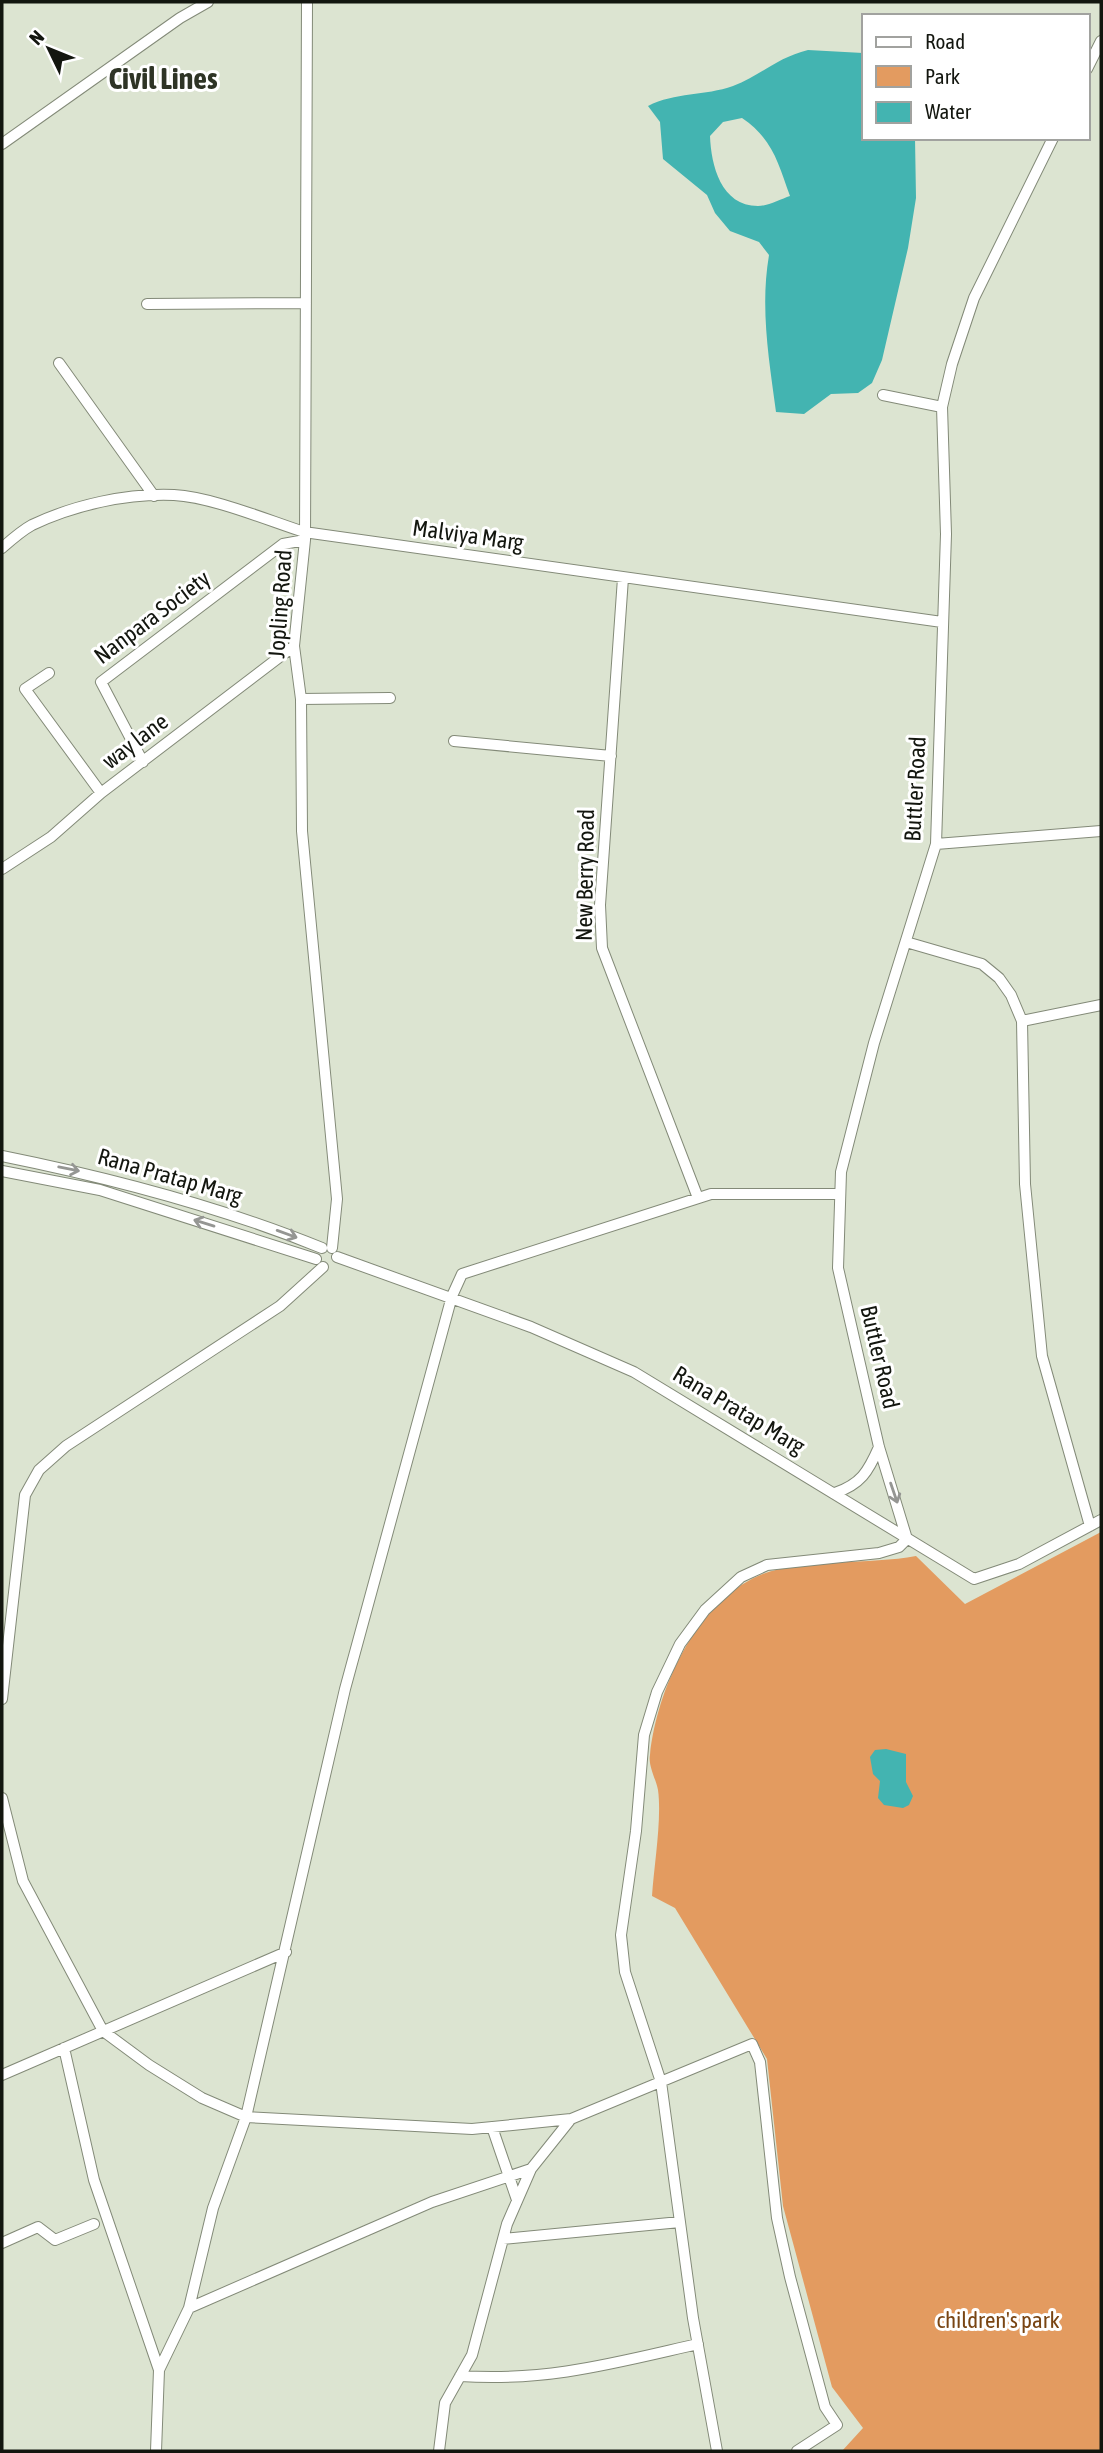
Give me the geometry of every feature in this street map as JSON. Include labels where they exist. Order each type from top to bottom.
[{"type":"street","points":[[2,144],[180,18],[208,2]]},
{"type":"street","name":"Jopling Road","points":[[307,2],[305,536],[294,646],[301,699],[302,831],[337,1199],[330,1251]]},
{"type":"street","points":[[1089,65],[1101,41]]},
{"type":"street","name":"Buttler Road","points":[[907,1539],[878,1447],[838,1268],[841,1172],[868,1067],[936,844],[946,534],[942,407],[952,364],[974,298],[1052,140]]},
{"type":"street","points":[[146,304],[306,303]]},
{"type":"street","points":[[59,363],[154,496]]},
{"type":"street","points":[[883,395],[942,407]]},
{"type":"street","name":"Malviya Marg","points":[[2,548],[31,526],[75,509],[126,498],[176,495],[233,509],[305,536],[942,622]]},
{"type":"street","name":"Nanpara Society","points":[[144,762],[101,682],[283,544],[305,536]]},
{"type":"street","name":"New Berry Road","points":[[623,578],[600,905],[603,948],[698,1198]]},
{"type":"street","name":"way lane","points":[[2,869],[51,836],[101,793],[294,646]]},
{"type":"street","points":[[49,673],[25,690],[101,793]]},
{"type":"street","points":[[301,699],[390,698]]},
{"type":"street","points":[[454,741],[611,756]]},
{"type":"street","points":[[936,844],[1101,831]]},
{"type":"street","points":[[906,942],[982,964],[999,978],[1011,995],[1022,1021],[1026,1184],[1042,1356],[1090,1526]]},
{"type":"street","points":[[1022,1021],[1101,1005]]},
{"type":"street","name":"Rana Pratap Marg","points":[[2,1156],[104,1176],[284,1232],[452,1296],[634,1372],[974,1579],[1019,1564],[1101,1520]]},
{"type":"street","name":"Rana Pratap Marg","points":[[2,1171],[100,1190],[319,1263]]},
{"type":"street","points":[[159,2370],[189,2308],[213,2208],[246,2117],[345,1689],[452,1296],[461,1274],[711,1194],[840,1194]]},
{"type":"street","points":[[319,1263],[332,1266],[330,1251]]},
{"type":"street","points":[[2,1699],[26,1495],[39,1470],[66,1446],[279,1306],[330,1251]]},
{"type":"street","points":[[835,1493],[855,1486],[867,1474],[878,1447]]},
{"type":"street","points":[[716,2451],[661,2082],[625,1972],[621,1935],[636,1831],[643,1735],[657,1692],[680,1644],[705,1610],[741,1577],[767,1565],[879,1553],[899,1547],[907,1539]]},
{"type":"street","points":[[2,1798],[23,1881],[103,2031],[149,2065],[202,2098],[246,2117],[358,2125],[492,2127],[571,2119],[752,2044],[760,2062],[777,2218],[789,2277],[825,2407],[837,2425],[797,2451]]},
{"type":"street","points":[[2,2075],[286,1952]]},
{"type":"street","points":[[64,2048],[94,2180],[159,2370],[156,2451]]},
{"type":"street","points":[[439,2451],[445,2403],[472,2355],[503,2239],[517,2200],[531,2169],[571,2119]]},
{"type":"street","points":[[492,2127],[517,2200]]},
{"type":"street","points":[[189,2308],[432,2202],[531,2169]]},
{"type":"street","points":[[503,2239],[680,2222]]},
{"type":"street","points":[[2,2244],[37,2227],[55,2239],[94,2224]]},
{"type":"street","points":[[460,2376],[502,2379],[554,2376],[698,2344]]},
{"type":"green space","name":"children's park","points":[[1101,1532],[1101,2451],[842,2451],[863,2428],[832,2387],[783,2206],[767,2059],[675,1908],[652,1896],[659,1802],[650,1759],[661,1704],[683,1652],[698,1628],[736,1589],[758,1576],[775,1570],[814,1564],[916,1556],[965,1604]]},
{"type":"water","points":[[808,50],[862,53],[862,140],[915,140],[916,198],[908,248],[882,360],[872,383],[858,393],[831,394],[804,414],[776,412],[765,314],[769,255],[759,242],[730,231],[715,213],[707,195],[663,159],[660,122],[648,106],[669,98],[733,86],[777,62]],"holes":[[[742,118],[761,134],[773,152],[790,196],[758,206],[735,199],[720,182],[710,136],[723,122]]]},
{"type":"water","points":[[886,1749],[906,1754],[906,1782],[913,1796],[909,1805],[903,1808],[884,1805],[878,1798],[880,1781],[873,1774],[870,1757],[875,1750]]},
{"type":"district","name":"Civil Lines","points":[[163,79]]}]
